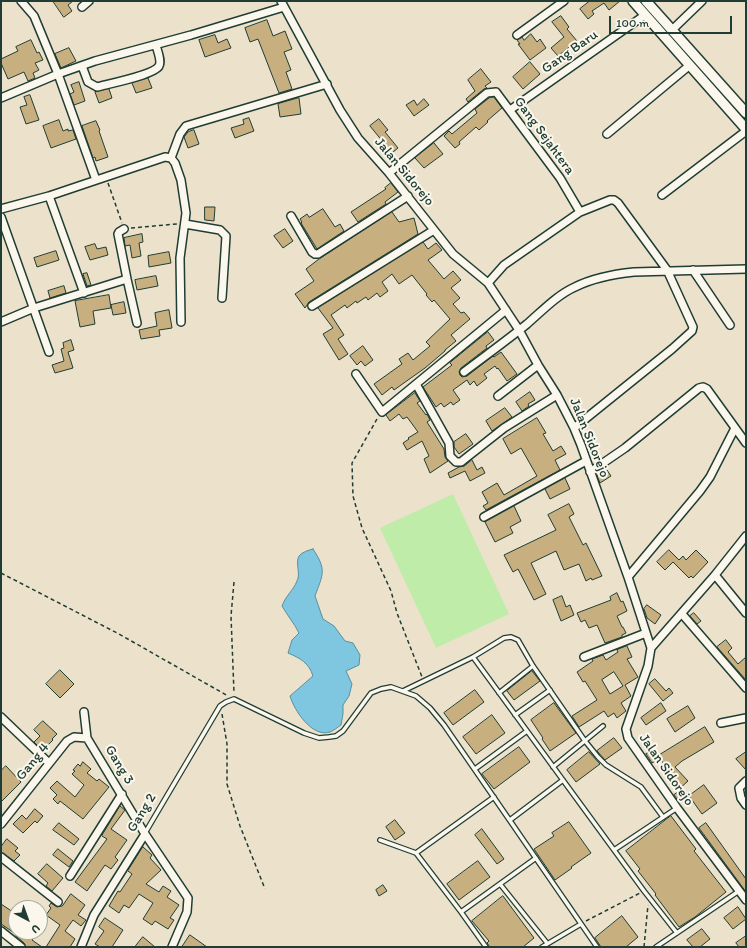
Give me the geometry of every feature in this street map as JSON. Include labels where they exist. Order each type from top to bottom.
[{"type":"street","points":[[21,1],[34,16],[58,74],[96,180]]},
{"type":"street","points":[[82,7],[89,1]]},
{"type":"street","points":[[517,35],[564,1]]},
{"type":"street","points":[[632,1],[746,130],[662,195]]},
{"type":"street","points":[[646,1],[746,113]]},
{"type":"street","points":[[672,30],[702,1]]},
{"type":"street","points":[[1,98],[58,74],[156,44],[191,35],[282,4]]},
{"type":"street","name":"Jalan Sidorejo","points":[[282,4],[340,110],[358,138],[408,196],[453,254],[488,283],[519,330],[538,365],[557,395],[581,445],[651,648],[648,666],[626,729],[626,733],[677,808],[746,900]]},
{"type":"street","name":"Gang Baru","points":[[510,110],[645,15]]},
{"type":"street","points":[[82,66],[88,82],[97,87],[127,80],[154,71],[159,67],[160,63],[156,44]]},
{"type":"street","points":[[607,134],[690,65]]},
{"type":"street","points":[[170,158],[180,134],[186,126],[327,84]]},
{"type":"street","name":"Gang Sejahtera","points":[[389,173],[487,93],[496,92],[560,178],[580,212]]},
{"type":"street","points":[[1,209],[48,196],[165,157],[170,158],[175,163],[181,180],[186,213],[180,258],[181,322]]},
{"type":"street","points":[[48,196],[84,293]]},
{"type":"street","points":[[290,216],[312,252],[318,254],[408,196]]},
{"type":"street","points":[[488,283],[504,265],[580,212],[610,200],[614,200],[618,203],[667,270],[692,327],[692,331],[672,349],[574,428]]},
{"type":"street","points":[[1,217],[49,352]]},
{"type":"street","points":[[185,224],[220,230],[226,236],[222,298]]},
{"type":"street","points":[[124,228],[118,234],[137,323]]},
{"type":"street","points":[[312,306],[434,230]]},
{"type":"street","points":[[464,372],[555,300],[574,287],[618,274],[667,270],[746,269]]},
{"type":"street","points":[[693,270],[730,325]]},
{"type":"street","points":[[1,322],[34,308],[127,279]]},
{"type":"street","points":[[356,374],[382,412],[506,310]]},
{"type":"street","points":[[498,396],[538,365]]},
{"type":"street","points":[[416,384],[449,443],[450,456],[456,462],[461,462],[504,428],[557,395]]},
{"type":"street","points":[[590,472],[625,448],[699,388],[703,387],[707,389],[746,443]]},
{"type":"street","points":[[628,578],[710,477],[735,428]]},
{"type":"street","points":[[484,517],[586,461]]},
{"type":"street","points":[[651,648],[715,576],[746,536]]},
{"type":"street","points":[[715,576],[746,613]]},
{"type":"street","points":[[682,614],[746,688]]},
{"type":"street","points":[[584,657],[646,633]]},
{"type":"street","points":[[84,712],[87,738]]},
{"type":"street","points":[[1,716],[49,763]]},
{"type":"street","points":[[721,723],[746,718]]},
{"type":"street","name":"Gang 3","points":[[74,737],[87,738],[145,834],[188,898],[187,912],[172,947]]},
{"type":"street","name":"Gang 4","points":[[1,824],[67,741],[74,737]]},
{"type":"street","points":[[746,781],[739,788],[741,798],[746,805]]},
{"type":"street","points":[[70,876],[122,794]]},
{"type":"street","name":"Gang 2","points":[[81,947],[94,915],[145,834]]},
{"type":"street","points":[[1,857],[58,902]]},
{"type":"street","points":[[1,931],[21,947]]},
{"type":"lane","points":[[404,691],[472,657],[504,638],[511,637],[518,640],[533,666],[585,741],[606,765],[641,786],[663,817]]},
{"type":"lane","points":[[472,657],[644,891],[677,933]]},
{"type":"lane","points":[[499,693],[533,666]]},
{"type":"lane","points":[[220,706],[234,699],[304,733],[319,738],[336,736],[343,731],[371,693],[391,687],[416,696],[430,708],[444,725],[597,947]]},
{"type":"lane","points":[[515,715],[550,690]]},
{"type":"lane","name":"Gang 2","points":[[145,834],[220,706]]},
{"type":"lane","points":[[553,767],[603,726]]},
{"type":"lane","points":[[475,769],[527,731]]},
{"type":"lane","points":[[510,820],[563,780]]},
{"type":"lane","points":[[416,854],[494,797]]},
{"type":"lane","points":[[614,850],[677,808]]},
{"type":"lane","points":[[380,840],[416,854],[486,947]]},
{"type":"lane","points":[[461,912],[536,858]]},
{"type":"lane","points":[[500,884],[547,943]]},
{"type":"lane","points":[[656,947],[739,891]]},
{"type":"lane","points":[[542,947],[581,924]]},
{"type":"path","points":[[106,177],[124,228],[185,224]]},
{"type":"path","points":[[382,412],[352,463],[353,496],[362,528],[391,591],[424,681]]},
{"type":"path","points":[[1,573],[119,634],[234,699]]},
{"type":"path","points":[[234,582],[231,616],[234,699]]},
{"type":"path","points":[[220,706],[227,744],[227,784],[240,826],[265,889]]},
{"type":"path","points":[[581,924],[644,891]]},
{"type":"path","points":[[644,947],[649,897]]},
{"type":"green space","points":[[453,494],[509,614],[436,648],[380,528]]},
{"type":"water","points":[[313,549],[322,567],[322,577],[315,596],[323,619],[334,626],[345,641],[353,643],[360,655],[359,665],[346,671],[352,684],[349,696],[343,705],[341,725],[330,732],[323,733],[310,727],[305,722],[295,708],[290,696],[313,676],[304,662],[288,653],[292,640],[299,633],[282,606],[298,578],[299,556],[304,552]]},
{"type":"building","points":[[53,1],[73,1],[68,5],[72,11],[64,17]]},
{"type":"building","points":[[590,1],[620,1],[609,10],[604,3],[592,11],[594,14],[588,19],[580,9]]},
{"type":"building","points":[[561,16],[569,27],[567,29],[577,41],[558,56],[551,48],[564,37],[552,22]]},
{"type":"building","points":[[267,20],[273,36],[285,31],[292,49],[284,52],[291,70],[286,72],[292,89],[279,93],[258,39],[250,42],[245,28]]},
{"type":"building","points":[[531,34],[537,42],[540,39],[546,48],[530,60],[518,44],[520,44],[517,40],[522,37],[524,40]]},
{"type":"building","points":[[215,35],[218,43],[227,39],[231,48],[205,57],[199,40]]},
{"type":"building","points":[[31,40],[37,53],[39,52],[43,60],[35,63],[39,70],[33,73],[35,78],[28,81],[24,72],[8,79],[1,63],[1,59],[18,51],[16,47]]},
{"type":"building","points":[[69,48],[76,61],[61,68],[55,54]]},
{"type":"building","points":[[530,62],[540,74],[523,89],[513,77]]},
{"type":"building","points":[[481,69],[491,82],[485,86],[487,88],[468,102],[466,99],[475,91],[468,80]]},
{"type":"building","points":[[148,78],[152,88],[136,93],[132,83]]},
{"type":"building","points":[[79,82],[85,101],[74,105],[70,94],[74,92],[71,85]]},
{"type":"building","points":[[109,89],[112,98],[99,103],[95,92]]},
{"type":"building","points":[[30,95],[39,120],[26,124],[20,107],[27,105],[24,97]]},
{"type":"building","points":[[494,97],[502,108],[479,130],[476,127],[459,142],[460,144],[455,148],[444,136],[449,131],[452,134],[477,113],[475,109],[489,98]]},
{"type":"building","points":[[299,98],[301,114],[280,117],[278,104]]},
{"type":"building","points":[[424,99],[429,105],[414,116],[406,105],[414,100],[417,105]]},
{"type":"building","points":[[249,118],[254,131],[235,138],[231,128],[244,124],[243,120]]},
{"type":"building","points":[[379,119],[388,130],[385,132],[398,148],[392,153],[370,126]]},
{"type":"building","points":[[59,120],[63,131],[68,129],[68,131],[73,130],[76,139],[51,148],[43,126]]},
{"type":"building","points":[[96,121],[108,157],[96,161],[95,157],[93,158],[82,126]]},
{"type":"building","points":[[194,130],[199,144],[188,148],[184,137],[188,132]]},
{"type":"building","points":[[434,143],[443,154],[424,168],[415,158]]},
{"type":"building","points":[[391,183],[398,192],[385,202],[386,204],[358,222],[351,212],[386,189],[385,188]]},
{"type":"building","points":[[205,207],[215,207],[214,221],[205,220]]},
{"type":"building","points":[[323,209],[335,227],[340,224],[344,231],[317,249],[300,219],[307,214],[309,217]]},
{"type":"building","points":[[392,212],[399,222],[414,218],[418,234],[309,302],[305,308],[295,294],[314,281],[306,269]]},
{"type":"building","points":[[285,229],[293,241],[283,248],[274,236]]},
{"type":"building","points":[[142,234],[143,242],[139,243],[141,256],[132,258],[130,245],[125,246],[124,238]]},
{"type":"building","points":[[423,242],[428,249],[436,243],[442,250],[428,260],[444,279],[453,271],[461,280],[451,288],[460,298],[453,304],[461,313],[464,312],[470,319],[451,335],[456,341],[445,351],[425,368],[394,390],[392,387],[382,395],[374,384],[402,364],[399,359],[408,353],[413,360],[430,346],[426,342],[450,319],[434,300],[432,302],[412,275],[399,284],[392,274],[382,282],[388,291],[380,297],[377,293],[368,300],[366,297],[357,303],[356,301],[347,308],[345,305],[331,315],[344,335],[338,339],[348,354],[339,360],[323,334],[333,328],[318,308]]},
{"type":"building","points":[[95,244],[97,249],[106,247],[108,255],[90,260],[85,247]]},
{"type":"building","points":[[56,251],[59,260],[37,267],[34,258]]},
{"type":"building","points":[[169,252],[171,263],[149,267],[148,256]]},
{"type":"building","points":[[87,273],[91,285],[87,286],[83,274]]},
{"type":"building","points":[[156,276],[158,286],[137,290],[135,280]]},
{"type":"building","points":[[64,286],[66,293],[50,298],[48,291]]},
{"type":"building","points":[[109,295],[111,308],[93,311],[95,324],[80,327],[75,301]]},
{"type":"building","points":[[124,302],[126,313],[113,315],[111,305]]},
{"type":"building","points":[[169,310],[172,328],[159,330],[160,336],[141,339],[139,330],[157,326],[155,313]]},
{"type":"building","points":[[488,332],[494,340],[486,346],[487,348],[461,368],[459,372],[460,375],[462,377],[467,376],[493,356],[494,357],[501,352],[517,374],[507,381],[495,366],[484,374],[487,378],[477,386],[474,381],[470,385],[467,380],[453,390],[460,400],[453,405],[451,402],[444,407],[441,403],[436,407],[423,387],[452,365],[450,363]]},
{"type":"building","points":[[71,340],[74,350],[68,352],[73,368],[55,373],[52,365],[64,361],[61,349],[64,348],[63,343]]},
{"type":"building","points":[[363,346],[373,360],[365,366],[361,361],[357,365],[350,356]]},
{"type":"building","points":[[530,392],[535,400],[528,404],[529,406],[522,411],[516,402]]},
{"type":"building","points":[[415,393],[420,401],[417,403],[426,415],[427,414],[430,420],[427,422],[444,449],[445,457],[448,461],[430,473],[424,459],[429,456],[422,441],[407,450],[403,443],[418,432],[407,417],[403,419],[399,414],[390,421],[386,415]]},
{"type":"building","points":[[505,408],[512,417],[492,431],[486,421]]},
{"type":"building","points":[[537,418],[546,433],[543,434],[553,451],[561,446],[566,454],[555,460],[560,470],[486,510],[483,506],[488,503],[482,492],[497,483],[504,495],[537,476],[521,448],[511,454],[503,439]]},
{"type":"building","points":[[466,434],[473,444],[459,454],[454,447],[454,442]]},
{"type":"building","points":[[472,460],[477,470],[482,467],[485,473],[470,481],[465,471],[450,478],[448,473],[464,466]]},
{"type":"building","points":[[607,470],[611,476],[600,483],[597,476]]},
{"type":"building","points":[[565,478],[570,489],[550,499],[545,489]]},
{"type":"building","points":[[569,504],[574,514],[569,517],[583,545],[586,543],[602,576],[592,580],[591,578],[586,581],[579,564],[564,570],[556,551],[531,563],[546,594],[534,600],[518,569],[513,572],[504,555],[556,530],[548,515]]},
{"type":"building","points":[[514,506],[521,521],[510,527],[513,533],[495,542],[485,522]]},
{"type":"building","points":[[669,550],[679,560],[683,556],[686,560],[696,550],[708,562],[693,578],[691,576],[689,578],[673,562],[665,570],[657,562]]},
{"type":"building","points":[[617,593],[621,602],[623,601],[627,611],[617,616],[626,633],[622,635],[622,637],[605,643],[597,625],[589,628],[585,620],[581,622],[577,613],[611,600],[610,597]]},
{"type":"building","points":[[562,596],[566,607],[570,605],[574,615],[561,621],[553,600]]},
{"type":"building","points":[[647,605],[661,615],[655,624],[647,618],[644,609]]},
{"type":"building","points":[[694,613],[701,621],[697,624],[690,616]]},
{"type":"building","points":[[726,640],[732,648],[728,652],[738,664],[746,657],[746,680],[717,647]]},
{"type":"building","points":[[627,646],[632,657],[627,659],[638,677],[625,685],[631,696],[621,703],[626,711],[617,718],[614,713],[608,717],[604,711],[579,727],[572,716],[597,700],[585,681],[583,682],[577,672],[593,661],[592,659],[603,655],[606,660],[618,652],[617,650]],"holes":[[[614,672],[623,686],[610,694],[602,680]]]},
{"type":"building","points":[[60,670],[74,684],[60,698],[46,684]]},
{"type":"building","points":[[532,671],[540,681],[514,700],[507,691]]},
{"type":"building","points":[[655,679],[666,691],[669,688],[673,693],[663,701],[649,684]]},
{"type":"building","points":[[475,690],[484,702],[453,725],[444,713]]},
{"type":"building","points":[[554,703],[576,733],[550,751],[531,720]]},
{"type":"building","points":[[661,703],[666,711],[646,725],[641,718]]},
{"type":"building","points":[[688,706],[695,718],[675,732],[667,719]]},
{"type":"building","points":[[492,715],[505,733],[476,754],[463,737]]},
{"type":"building","points":[[43,721],[57,734],[44,749],[41,745],[39,747],[34,742],[40,736],[34,730]]},
{"type":"building","points":[[705,727],[714,742],[682,761],[675,767],[688,781],[678,790],[671,782],[675,779],[658,756]]},
{"type":"building","points":[[614,738],[622,748],[605,760],[597,751]]},
{"type":"building","points":[[519,747],[530,762],[494,789],[482,774]]},
{"type":"building","points":[[654,750],[659,759],[652,763],[646,754]]},
{"type":"building","points":[[589,752],[600,764],[576,782],[567,770]]},
{"type":"building","points":[[746,752],[746,770],[736,759]]},
{"type":"building","points":[[83,762],[91,769],[87,773],[97,781],[99,779],[109,787],[83,819],[60,801],[58,804],[53,799],[57,795],[50,788],[57,781],[75,797],[84,785],[72,774],[75,771],[73,770],[78,764],[80,766]]},
{"type":"building","points":[[6,766],[21,782],[1,802],[1,771]]},
{"type":"building","points":[[704,785],[717,803],[702,814],[689,796]]},
{"type":"building","points":[[683,789],[688,795],[679,802],[674,795]]},
{"type":"building","points":[[120,806],[125,810],[111,829],[127,840],[115,857],[118,860],[111,869],[105,865],[87,891],[75,882],[107,839],[102,836]]},
{"type":"building","points":[[35,809],[43,816],[37,823],[35,821],[23,833],[13,824],[22,815],[26,819]]},
{"type":"building","points":[[671,816],[696,849],[694,851],[726,892],[695,917],[679,927],[638,871],[640,869],[626,851]]},
{"type":"building","points":[[395,820],[405,833],[395,840],[386,827]]},
{"type":"building","points":[[569,822],[591,853],[555,880],[534,849],[554,836],[552,833]]},
{"type":"building","points":[[59,823],[79,839],[74,845],[53,830]]},
{"type":"building","points":[[706,823],[746,879],[746,892],[699,828]]},
{"type":"building","points":[[482,829],[504,859],[497,864],[475,835]]},
{"type":"building","points":[[7,839],[18,848],[15,851],[20,855],[14,861],[1,852],[1,847]]},
{"type":"building","points":[[143,847],[152,855],[150,858],[161,870],[146,884],[159,892],[163,886],[171,891],[167,897],[179,905],[170,918],[174,920],[168,929],[155,921],[152,925],[143,919],[153,903],[139,894],[129,908],[124,905],[119,913],[109,906],[118,891],[120,892],[132,874],[128,871]]},
{"type":"building","points":[[58,849],[73,861],[69,867],[53,855]]},
{"type":"building","points":[[478,861],[490,877],[459,900],[447,884]]},
{"type":"building","points":[[47,864],[63,878],[52,891],[46,886],[48,883],[38,874]]},
{"type":"building","points":[[383,885],[387,891],[379,896],[376,890]]},
{"type":"building","points":[[71,894],[85,905],[78,915],[86,920],[81,926],[73,920],[65,931],[75,939],[70,947],[46,947],[60,925],[48,916],[48,912],[51,908],[49,906],[51,903],[57,907],[62,906]]},
{"type":"building","points":[[503,896],[534,938],[523,947],[490,947],[487,943],[489,941],[472,921]]},
{"type":"building","points":[[1,904],[8,909],[8,929],[1,924]]},
{"type":"building","points":[[738,907],[746,919],[733,929],[724,918]]},
{"type":"building","points":[[622,916],[638,937],[626,947],[601,947],[595,938]]},
{"type":"building","points":[[105,918],[123,930],[112,947],[100,947],[95,944],[104,931],[99,927]]},
{"type":"building","points":[[702,929],[710,939],[700,947],[693,947],[687,940]]},
{"type":"building","points":[[190,935],[207,947],[182,947]]},
{"type":"building","points":[[746,936],[746,947],[739,947],[736,943]]},
{"type":"building","points":[[143,937],[155,947],[135,947]]},
{"type":"building","points":[[21,940],[32,940],[42,947],[26,947]]}]
